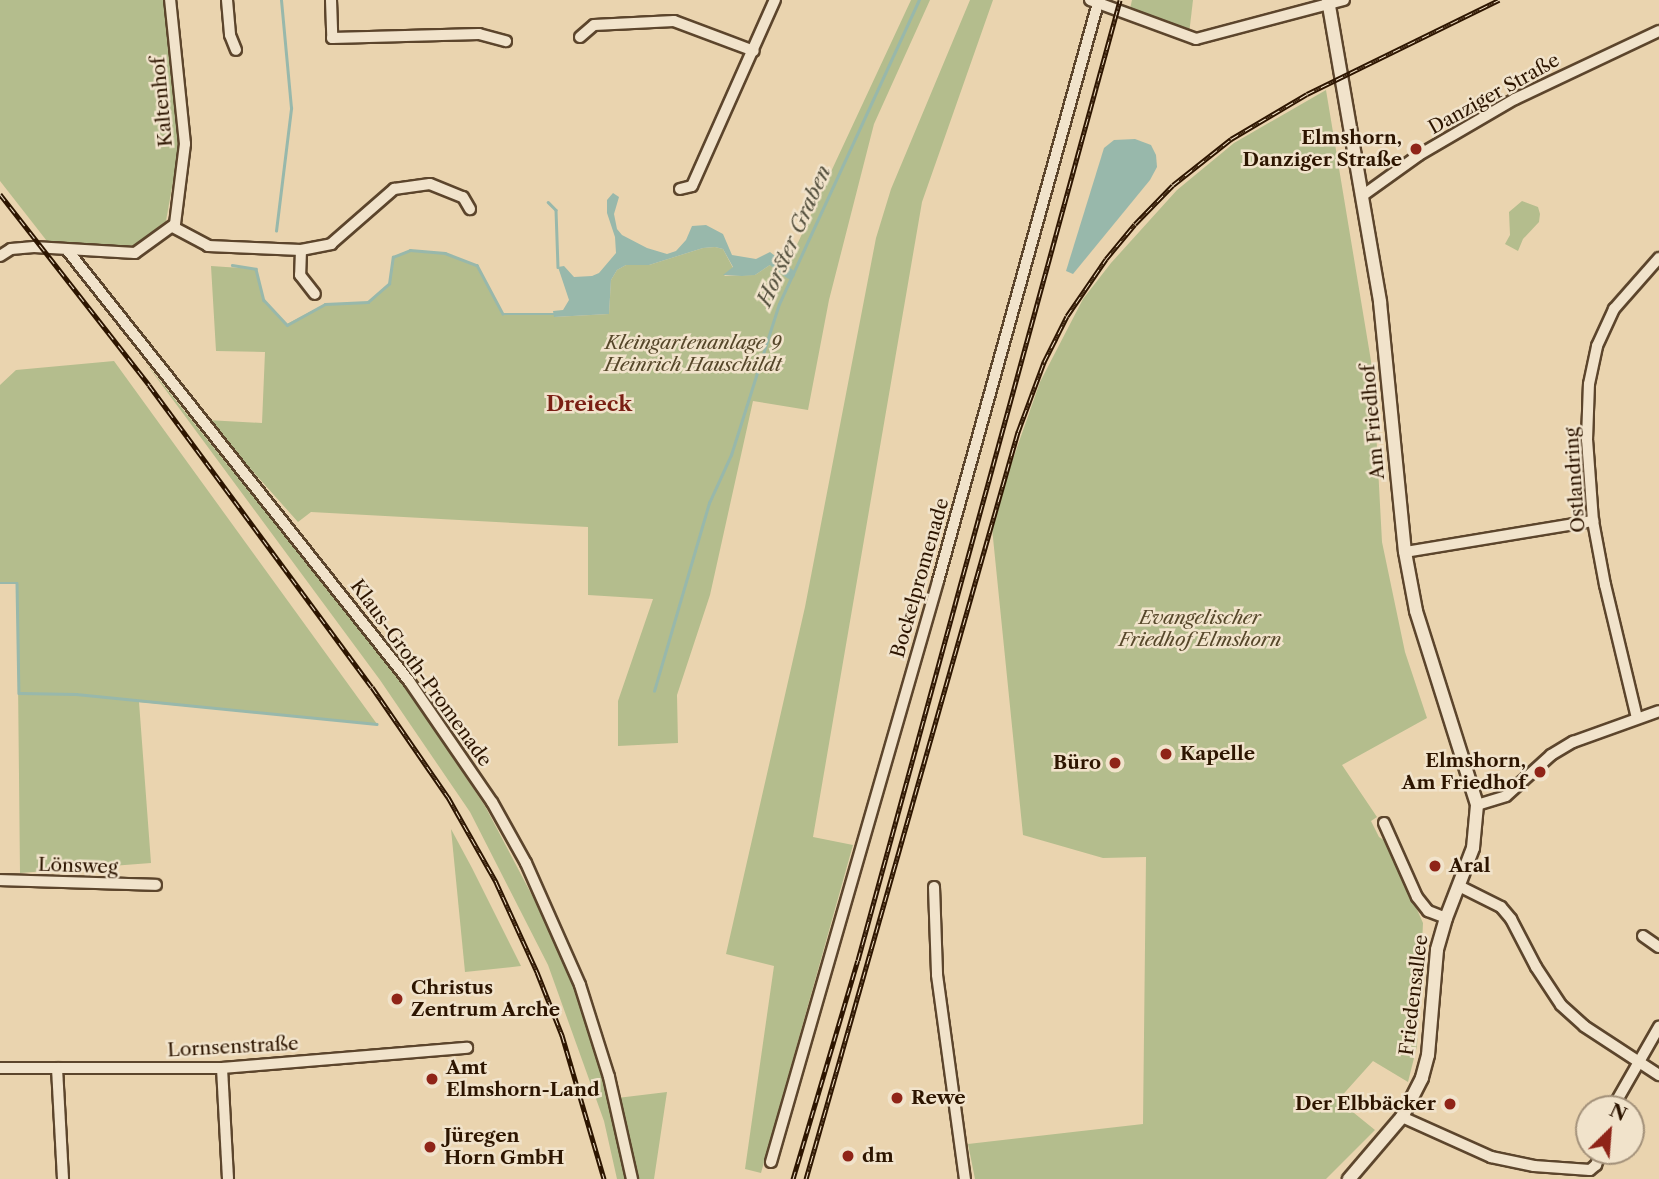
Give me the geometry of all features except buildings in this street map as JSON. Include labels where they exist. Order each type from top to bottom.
[{"type":"street","name":"Kaltenhof","points":[[170,0],[185,144],[173,227]]},
{"type":"street","points":[[227,0],[230,35],[236,50]]},
{"type":"street","points":[[331,0],[332,38],[479,34],[506,41]]},
{"type":"street","points":[[680,189],[692,186],[775,0]]},
{"type":"street","points":[[1094,2],[1196,39],[1328,2],[1344,0]]},
{"type":"street","name":"Bockelpromenade","points":[[771,1162],[938,581],[1094,2]]},
{"type":"street","name":"Am Friedhof","points":[[1328,2],[1386,349],[1405,552],[1420,624],[1477,805],[1477,830]]},
{"type":"street","points":[[580,37],[594,24],[674,20],[754,51]]},
{"type":"street","name":"Danziger Straße","points":[[1362,195],[1419,155],[1515,99],[1654,33]]},
{"type":"street","points":[[0,256],[11,249],[23,247],[135,253],[173,227],[208,246],[301,250],[331,244],[394,189],[430,184],[463,197],[470,209]]},
{"type":"street","points":[[301,250],[300,275],[315,294]]},
{"type":"street","name":"Klaus-Groth-Promenade","points":[[68,251],[410,681],[492,802],[526,863],[580,985],[610,1077],[632,1179]]},
{"type":"street","name":"Ostlandring","points":[[1637,718],[1593,521],[1587,440],[1589,384],[1597,346],[1614,309],[1659,258]]},
{"type":"street","points":[[1405,552],[1593,521]]},
{"type":"street","points":[[1477,805],[1506,796],[1551,755],[1573,742],[1659,711]]},
{"type":"street","name":"Friedensallee","points":[[1384,823],[1417,897],[1428,911],[1446,918]]},
{"type":"street","name":"Friedensallee","points":[[1349,1179],[1402,1117],[1422,1078],[1428,1055],[1437,950],[1446,918],[1467,870],[1477,830]]},
{"type":"street","name":"Lönsweg","points":[[0,880],[156,885]]},
{"type":"street","points":[[1459,886],[1501,907],[1511,919],[1536,967],[1561,1005],[1584,1026],[1659,1075]]},
{"type":"street","points":[[934,887],[937,975],[965,1179]]},
{"type":"street","points":[[1643,936],[1659,947]]},
{"type":"street","points":[[1619,1095],[1659,1027]]},
{"type":"street","name":"Lornsenstraße","points":[[0,1068],[222,1068],[467,1048]]},
{"type":"street","points":[[57,1068],[63,1179]]},
{"type":"street","points":[[222,1068],[228,1179]]},
{"type":"street","points":[[1402,1117],[1491,1157],[1534,1166],[1590,1170],[1597,1165]]},
{"type":"green space","points":[[0,0],[166,0],[180,142],[166,221],[135,246],[50,245],[0,181]]},
{"type":"green space","name":"Kleingartenanlage 9 Heinrich Hauschildt","points":[[911,0],[930,0],[874,124],[829,300],[808,410],[753,401],[710,595],[677,695],[678,743],[618,746],[618,701],[653,599],[588,595],[588,527],[311,512],[298,522],[207,420],[262,423],[265,352],[216,351],[211,266],[256,269],[264,300],[287,324],[325,304],[368,302],[389,284],[393,257],[410,250],[445,253],[477,265],[503,314],[554,314],[554,317],[609,314],[611,280],[617,270],[626,265],[649,265],[703,248],[715,247],[723,249],[733,268],[724,276],[755,275],[779,259],[788,264]]},
{"type":"green space","points":[[970,0],[993,0],[922,202],[813,837],[853,845],[761,1173],[745,1169],[774,966],[726,954],[805,607],[876,238],[891,189]]},
{"type":"green space","points":[[1132,0],[1193,0],[1189,34],[1130,9]]},
{"type":"green space","name":"Evangelischer Friedhof Elmshorn","points":[[1326,90],[1373,373],[1382,542],[1405,652],[1427,718],[1342,765],[1377,817],[1371,821],[1379,837],[1387,842],[1423,923],[1417,1046],[1408,1082],[1373,1061],[1338,1100],[1375,1130],[1326,1179],[975,1179],[968,1144],[1143,1124],[1146,857],[1103,858],[1023,835],[992,528],[1007,476],[1040,382],[1083,299],[1111,263],[1177,190],[1234,143]]},
{"type":"green space","points":[[1522,201],[1538,207],[1540,214],[1539,222],[1523,239],[1518,251],[1505,244],[1510,235],[1509,212]]},
{"type":"green space","points":[[114,361],[377,724],[139,702],[151,863],[20,873],[17,584],[0,583],[0,385],[16,370]]},
{"type":"green space","points":[[145,362],[405,686],[485,806],[535,901],[574,988],[609,1099],[667,1092],[654,1179],[617,1179],[604,1121],[548,965],[470,812],[380,680]]},
{"type":"green space","points":[[451,829],[472,868],[521,966],[465,972]]},
{"type":"shaded area","points":[[1135,139],[1151,145],[1156,155],[1157,167],[1150,180],[1073,274],[1066,271],[1104,148],[1114,140]]},
{"type":"shaded area","points":[[613,193],[619,197],[614,214],[617,229],[622,235],[647,248],[667,254],[676,251],[686,240],[692,226],[706,225],[723,234],[732,255],[756,259],[770,252],[779,259],[755,275],[742,276],[723,275],[733,267],[723,249],[715,247],[703,248],[649,265],[626,265],[617,270],[611,280],[609,314],[554,317],[553,311],[563,310],[569,300],[558,267],[564,266],[574,277],[592,276],[599,273],[616,253],[615,237],[607,213],[607,200]]},
{"type":"waterway","points":[[276,231],[291,108],[281,0]]},
{"type":"waterway","name":"Horster Graben","points":[[654,691],[709,503],[731,455],[779,304],[919,0]]},
{"type":"waterway","points":[[548,202],[556,210],[558,267]]},
{"type":"waterway","points":[[232,265],[256,269],[264,300],[287,325],[325,304],[368,302],[389,284],[393,257],[410,250],[445,253],[477,265],[503,314],[554,314]]},
{"type":"waterway","points":[[774,262],[790,274]]},
{"type":"waterway","points":[[0,583],[17,583],[19,693],[76,694],[377,724]]},
{"type":"railway","points":[[793,1179],[858,960],[1120,0]]},
{"type":"railway","points":[[806,1179],[1018,432],[1044,362],[1067,316],[1106,259],[1135,224],[1173,185],[1231,139],[1307,94],[1499,0]]},
{"type":"railway","points":[[0,194],[149,385],[372,687],[448,797],[496,882],[537,972],[562,1035],[604,1179]]},
{"type":"place","name":"Elmshorn, Danziger Straße","points":[[1416,149]]},
{"type":"place","name":"Kapelle","points":[[1166,754]]},
{"type":"place","name":"Büro","points":[[1115,763]]},
{"type":"place","name":"Elmshorn, Am Friedhof","points":[[1540,772]]},
{"type":"place","name":"Aral","points":[[1435,866]]},
{"type":"place","name":"Christus Zentrum Arche","points":[[397,999]]},
{"type":"place","name":"Amt Elmshorn-Land","points":[[432,1079]]},
{"type":"place","name":"Rewe","points":[[897,1098]]},
{"type":"place","name":"Der Elbbäcker","points":[[1450,1104]]},
{"type":"place","name":"Jüregen Horn GmbH","points":[[430,1147]]},
{"type":"place","name":"dm","points":[[848,1156]]},
{"type":"district","name":"Dreieck","points":[[589,404]]}]
